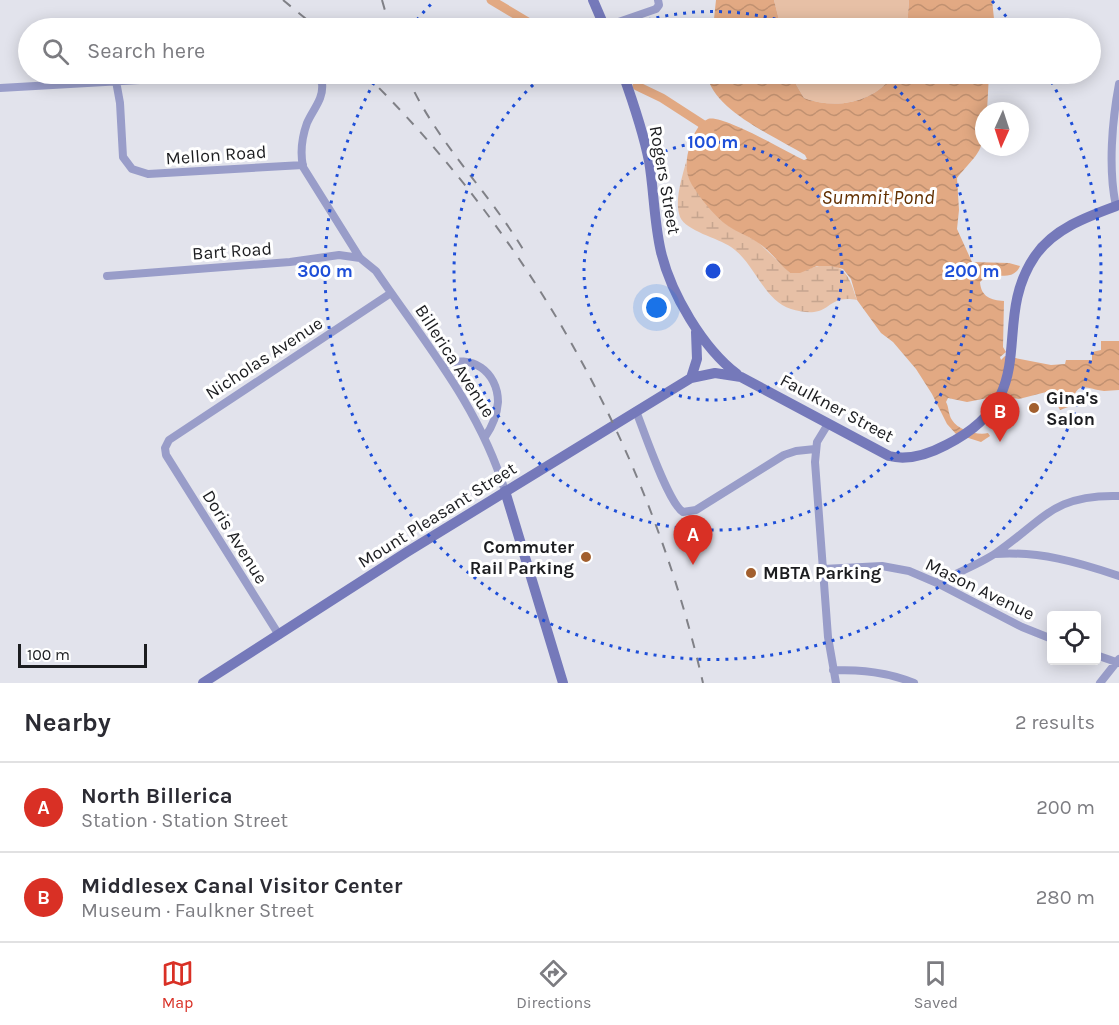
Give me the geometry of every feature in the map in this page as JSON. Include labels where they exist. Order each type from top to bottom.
[{"type":"main road","points":[[593,0],[600,18]]},
{"type":"main road","name":"Rogers Street","points":[[625,84],[646,149],[663,258],[669,277],[695,329],[717,357],[741,377]]},
{"type":"main road","name":"Faulkner Street","points":[[741,377],[878,452],[897,458],[925,454],[965,434],[989,412],[999,398],[1008,378],[1012,357],[1017,299],[1023,279],[1036,254],[1050,239],[1065,229],[1118,205]]},
{"type":"main road","points":[[691,378],[696,366],[698,351],[695,329]]},
{"type":"main road","name":"Mount Pleasant Street","points":[[203,683],[505,491],[691,378],[721,372],[741,377]]},
{"type":"main road","name":"Billerica Avenue","points":[[505,491],[563,683]]},
{"type":"street","points":[[631,18],[656,9],[659,4],[658,0]]},
{"type":"street","points":[[0,88],[66,84]]},
{"type":"street","name":"Mellon Road","points":[[117,84],[123,157],[132,169],[148,174],[303,165]]},
{"type":"street","points":[[303,165],[301,151],[304,133],[322,94],[322,84]]},
{"type":"street","points":[[1118,205],[1113,189],[1112,162],[1119,84]]},
{"type":"street","name":"Billerica Avenue","points":[[303,165],[360,258],[370,265],[391,293],[471,409],[485,437],[505,491]]},
{"type":"street","name":"Bart Road","points":[[107,276],[284,262],[339,255],[360,258]]},
{"type":"street","name":"Nicholas Avenue","points":[[166,456],[165,448],[169,440],[391,293]]},
{"type":"street","points":[[443,366],[452,361],[465,360],[480,366],[494,383],[498,402],[494,423],[485,437]]},
{"type":"street","points":[[636,411],[669,494],[682,512],[696,510],[784,455],[815,450]]},
{"type":"street","points":[[828,424],[815,450],[828,637],[836,683]]},
{"type":"street","name":"Doris Avenue","points":[[166,456],[279,635]]},
{"type":"street","points":[[937,583],[996,554],[1047,513],[1075,500],[1092,496],[1119,496]]},
{"type":"street","points":[[996,554],[1056,557],[1119,576]]},
{"type":"street","name":"Mason Avenue","points":[[823,569],[889,567],[909,571],[1047,637]]},
{"type":"street","points":[[1100,683],[1118,661],[1101,656]]},
{"type":"street","points":[[833,670],[881,673],[898,676],[914,683]]},
{"type":"green space","points":[[774,0],[909,0],[908,18],[778,18]]},
{"type":"green space","points":[[796,84],[886,84],[865,98],[854,101],[829,103],[804,98]]},
{"type":"green space","points":[[686,162],[688,174],[727,225],[758,242],[790,273],[828,265],[841,269],[849,279],[857,300],[842,299],[820,311],[802,312],[781,304],[773,298],[747,262],[731,247],[683,222],[678,211],[678,197]]},
{"type":"water","points":[[716,0],[774,0],[778,18],[714,18]]},
{"type":"water","points":[[909,0],[992,0],[994,18],[908,18]]},
{"type":"water","name":"Summit Pond","points":[[710,84],[796,84],[804,98],[816,102],[841,103],[865,98],[886,84],[988,84],[987,102],[975,102],[976,156],[957,178],[959,210],[957,229],[972,262],[1009,263],[1020,266],[1011,275],[987,276],[980,282],[982,291],[988,297],[1004,301],[1003,347],[1006,352],[1000,357],[1001,360],[1005,356],[1051,365],[1065,364],[1066,360],[1092,360],[1092,352],[1101,350],[1101,341],[1119,341],[1119,390],[1079,388],[1073,397],[1071,406],[1060,410],[1050,391],[1019,399],[998,396],[967,402],[948,398],[946,402],[955,424],[968,431],[979,434],[988,433],[990,436],[981,442],[956,434],[947,424],[916,369],[893,342],[881,333],[857,300],[851,279],[843,269],[817,266],[800,273],[790,273],[762,245],[723,222],[696,190],[689,180],[686,165],[696,130],[708,119],[727,122],[804,160],[807,159],[805,155],[747,121],[720,99]]},
{"type":"waterway","points":[[491,0],[521,18]]},
{"type":"waterway","points":[[637,86],[662,98],[710,129]]},
{"type":"railway","points":[[283,0],[305,18]]},
{"type":"railway","points":[[382,0],[387,18]]},
{"type":"railway","points":[[375,84],[426,138],[482,207],[532,279],[577,354],[617,433],[652,514],[680,597],[703,683]]},
{"type":"railway","points":[[411,84],[447,145],[497,210],[527,256]]},
{"type":"place","name":"Gina's Salon","points":[[1034,408]]},
{"type":"place","name":"Middlesex Canal Visitor Center","points":[[1000,442]]},
{"type":"place","name":"Commuter Rail Parking","points":[[586,557]]},
{"type":"place","name":"North Billerica","points":[[693,565]]},
{"type":"place","name":"MBTA Parking","points":[[751,573]]}]
